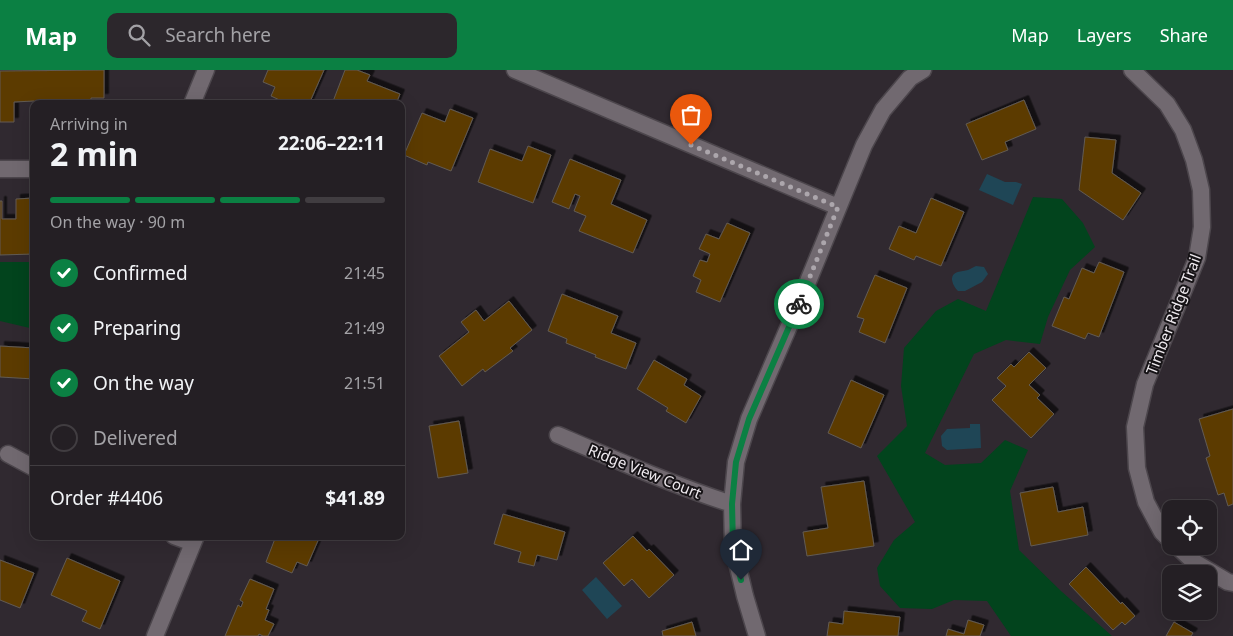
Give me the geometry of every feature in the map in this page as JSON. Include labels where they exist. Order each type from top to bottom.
[{"type":"street","points":[[194,100],[206,70]]},
{"type":"street","points":[[515,70],[547,76],[838,207]]},
{"type":"street","points":[[757,636],[733,546],[732,504],[736,462],[749,419],[864,145],[883,110],[910,78],[923,70]]},
{"type":"street","name":"Timber Ridge Trail","points":[[1132,70],[1167,104],[1183,130],[1194,160],[1201,190],[1202,228],[1197,258],[1145,384],[1135,427],[1137,468],[1146,502],[1162,532]]},
{"type":"street","points":[[0,169],[30,169]]},
{"type":"street","name":"Ridge View Court","points":[[558,435],[689,490],[732,504]]},
{"type":"street","points":[[8,454],[30,466]]},
{"type":"street","points":[[155,636],[195,540]]},
{"type":"street","points":[[1187,555],[1194,562],[1233,583]]},
{"type":"green space","points":[[1033,197],[1062,199],[1083,223],[1095,247],[1070,270],[1048,317],[1040,344],[1006,340],[974,354],[925,453],[945,465],[981,463],[1005,440],[1028,450],[1010,491],[1019,550],[1061,591],[1112,636],[1011,636],[987,601],[954,600],[932,609],[900,608],[880,586],[877,568],[894,540],[915,522],[877,456],[907,426],[901,386],[904,348],[936,311],[958,299],[986,311]]},
{"type":"green space","points":[[0,262],[30,262],[30,328],[0,321]]},
{"type":"water","points":[[987,174],[1005,182],[1022,184],[1013,205],[979,190]]},
{"type":"water","points":[[976,266],[984,267],[988,274],[982,282],[965,291],[958,291],[952,282],[954,274]]},
{"type":"water","points":[[970,424],[980,424],[981,448],[947,450],[942,446],[941,436],[947,429],[970,428]]},
{"type":"water","points":[[596,577],[622,606],[607,619],[582,590]]},
{"type":"building","points":[[104,70],[104,98],[91,98],[91,100],[30,100],[14,102],[14,122],[0,122],[0,71]]},
{"type":"building","points":[[268,70],[324,70],[311,100],[280,100],[271,96],[275,87],[263,82]]},
{"type":"building","points":[[345,70],[357,70],[370,75],[367,81],[400,94],[398,100],[334,100]]},
{"type":"building","points":[[1024,100],[1036,129],[1005,142],[1008,150],[982,160],[966,124]]},
{"type":"building","points":[[450,109],[473,118],[451,171],[428,162],[427,165],[405,155],[422,113],[445,122]]},
{"type":"building","points":[[1085,137],[1116,140],[1112,173],[1141,193],[1123,220],[1079,190]]},
{"type":"building","points":[[528,146],[551,155],[533,203],[478,182],[490,149],[522,161]]},
{"type":"building","points":[[570,159],[621,180],[611,204],[647,220],[633,253],[579,231],[586,216],[574,211],[580,196],[575,194],[569,209],[552,202]]},
{"type":"building","points":[[30,198],[30,254],[0,255],[0,201],[2,201],[2,219],[16,219],[16,199]]},
{"type":"building","points":[[931,198],[964,212],[941,266],[916,256],[914,260],[889,249],[899,226],[916,233]]},
{"type":"building","points":[[727,223],[750,233],[720,302],[696,292],[701,280],[693,276],[700,260],[707,262],[710,254],[699,249],[706,234],[719,239]]},
{"type":"building","points":[[1099,262],[1124,272],[1099,337],[1088,333],[1085,339],[1052,326],[1064,297],[1069,299],[1082,268],[1094,273]]},
{"type":"building","points":[[875,275],[907,288],[885,343],[859,332],[864,319],[857,317]]},
{"type":"building","points":[[562,294],[618,316],[611,333],[636,343],[626,369],[566,343],[567,339],[548,331]]},
{"type":"building","points":[[509,301],[532,330],[510,348],[513,351],[485,372],[483,369],[462,386],[439,356],[469,332],[461,322],[476,310],[484,321]]},
{"type":"building","points":[[0,346],[30,348],[30,379],[0,377]]},
{"type":"building","points":[[1029,352],[1046,368],[1029,385],[1040,395],[1037,398],[1054,414],[1031,438],[992,400],[1006,386],[997,378],[1011,364],[1014,367]]},
{"type":"building","points":[[654,360],[687,379],[684,385],[701,396],[686,423],[666,411],[668,408],[637,389]]},
{"type":"building","points":[[851,380],[884,395],[861,448],[828,433]]},
{"type":"building","points":[[1233,409],[1233,504],[1228,506],[1224,493],[1218,495],[1206,458],[1210,456],[1199,419]]},
{"type":"building","points":[[459,421],[468,473],[438,478],[429,426]]},
{"type":"building","points":[[864,481],[874,546],[807,556],[803,532],[828,528],[821,487]]},
{"type":"building","points":[[1053,487],[1058,512],[1083,507],[1088,535],[1031,546],[1020,493]]},
{"type":"building","points":[[503,514],[565,532],[557,560],[537,555],[534,566],[518,562],[521,552],[494,544]]},
{"type":"building","points":[[633,536],[647,551],[649,549],[674,575],[649,598],[632,579],[624,586],[603,563]]},
{"type":"building","points":[[274,540],[318,540],[307,566],[297,562],[292,573],[266,562]]},
{"type":"building","points":[[67,558],[120,581],[100,629],[82,621],[87,611],[51,595]]},
{"type":"building","points":[[0,560],[34,573],[20,608],[0,600]]},
{"type":"building","points":[[1086,567],[1135,616],[1125,625],[1122,622],[1113,630],[1069,584]]},
{"type":"building","points":[[250,579],[274,589],[266,609],[269,610],[265,620],[274,624],[268,636],[259,634],[258,636],[225,636],[238,605],[241,607],[243,602],[240,600]]},
{"type":"building","points":[[844,611],[900,617],[898,636],[827,636],[829,622],[843,624]]},
{"type":"building","points":[[968,620],[984,625],[980,636],[946,636],[948,629],[964,634]]},
{"type":"building","points":[[692,622],[696,636],[663,636],[662,631]]},
{"type":"building","points":[[1174,622],[1193,633],[1191,636],[1166,636]]},
{"type":"way so far","points":[[691,145],[838,207],[799,304]]},
{"type":"route","points":[[741,580],[733,546],[732,504],[736,462],[749,419],[799,304]]}]
